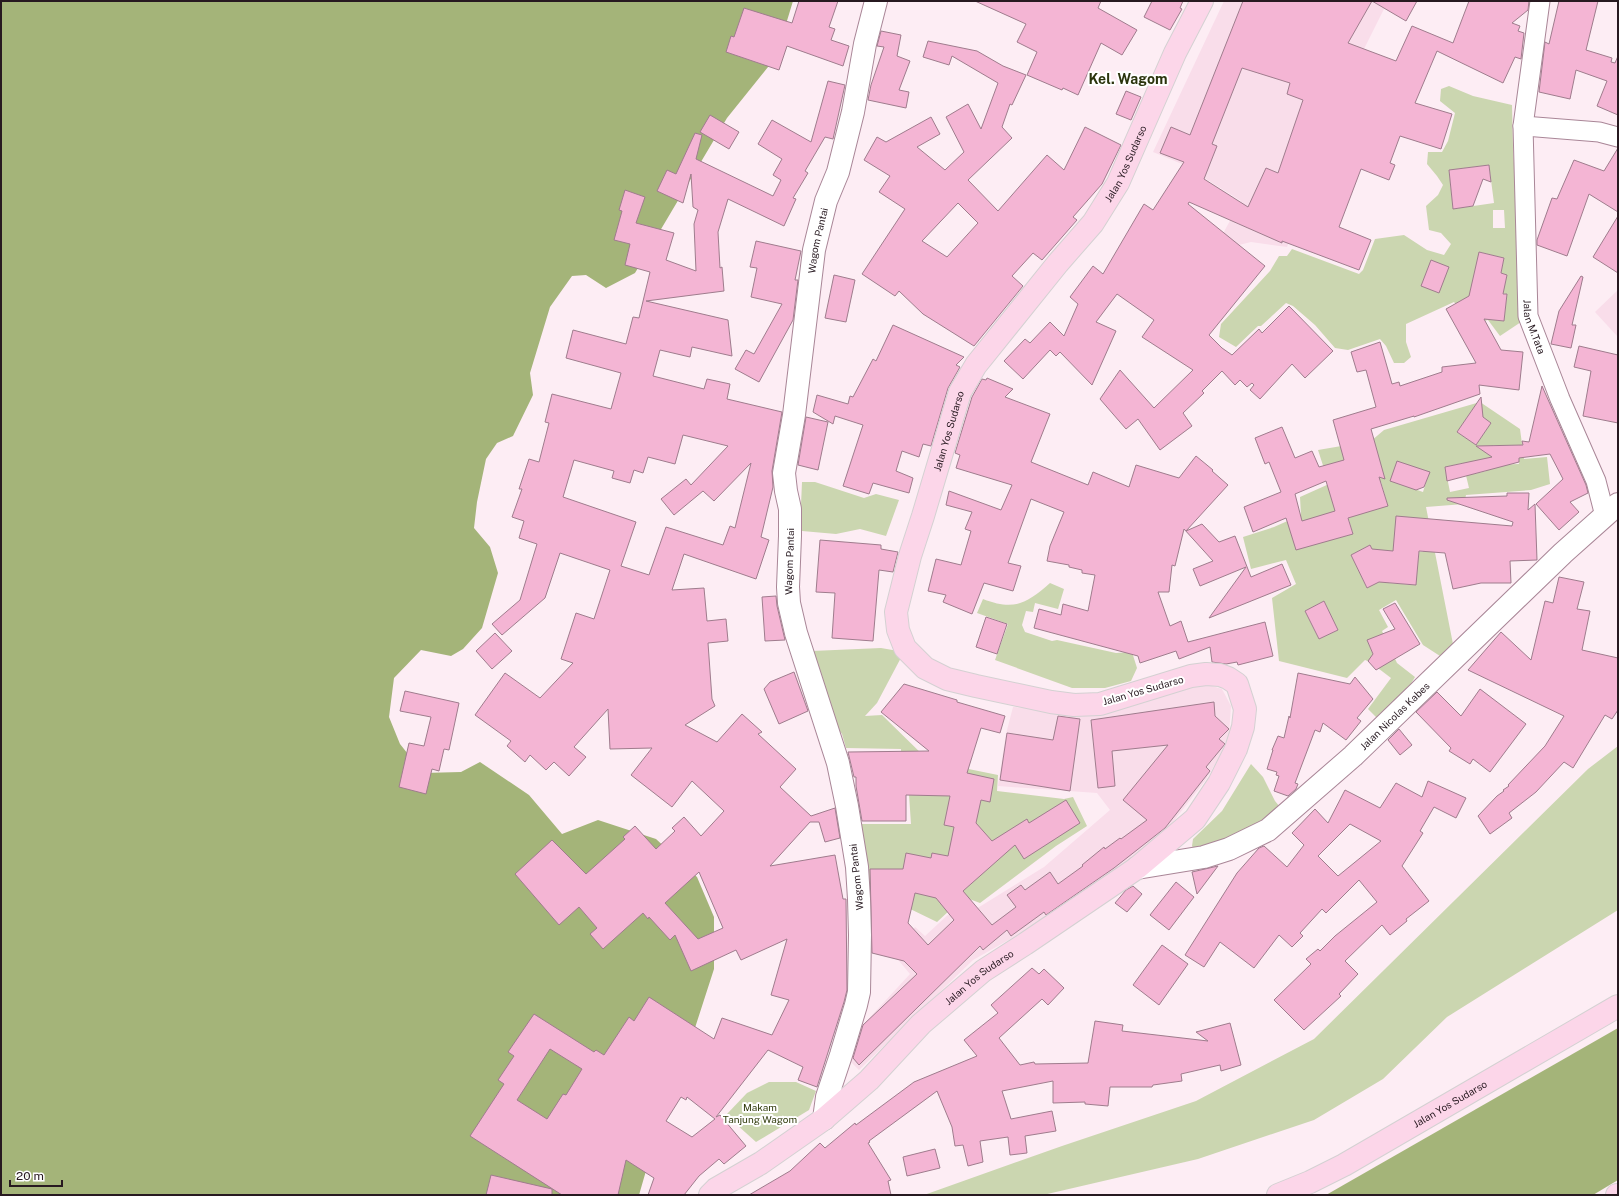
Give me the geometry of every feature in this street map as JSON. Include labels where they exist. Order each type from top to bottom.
[{"type":"main road","name":"Jalan Yos Sudarso","points":[[710,1195],[716,1189],[761,1163],[824,1119],[869,1080],[921,1024],[983,971],[1137,868],[1195,819],[1219,783],[1236,749],[1244,720],[1245,709],[1237,684],[1228,678],[1220,675],[1206,674],[1191,676],[1100,704],[1074,705],[1051,702],[947,679],[925,668],[905,648],[898,630],[896,612],[910,556],[960,392],[976,365],[1052,270],[1093,223],[1118,183],[1175,53],[1202,1]]},
{"type":"main road","name":"Jalan Yos Sudarso","points":[[1278,1195],[1310,1182],[1344,1165],[1618,1006]]},
{"type":"street","name":"Wagom Pantai","points":[[824,1119],[826,1097],[843,1048],[859,992],[859,899],[857,867],[838,763],[802,654],[789,603],[790,509],[784,473],[794,416],[814,250],[826,201],[838,172],[853,112],[865,44],[876,1]]},
{"type":"street","name":"Jalan M.Tata","points":[[1540,1],[1523,126],[1528,316],[1560,399],[1596,481],[1612,510]]},
{"type":"street","points":[[1523,126],[1599,132],[1618,137]]},
{"type":"street","name":"Jalan Nicolas Kabes","points":[[1137,868],[1204,857],[1229,849],[1268,830],[1353,756],[1563,553],[1612,510]]},
{"type":"shaded area","points":[[1,1],[793,1],[776,57],[727,118],[635,273],[606,288],[586,275],[572,276],[550,307],[530,373],[533,395],[513,436],[497,443],[486,459],[477,502],[474,528],[490,547],[498,573],[482,628],[463,649],[451,656],[421,650],[394,678],[389,717],[400,744],[423,773],[461,772],[480,762],[529,795],[562,834],[598,820],[656,839],[697,877],[714,917],[714,969],[683,1065],[661,1119],[639,1195],[1,1195]]},
{"type":"shaded area","points":[[1224,1],[1388,1],[1360,57],[1287,247],[1251,242],[1235,246],[1221,237],[1241,201],[1182,164],[1153,152]]},
{"type":"shaded area","points":[[1618,290],[1618,337],[1595,312]]},
{"type":"shaded area","points":[[1209,685],[1222,689],[1231,706],[1229,734],[1220,756],[1205,781],[1162,836],[1123,865],[1021,933],[973,960],[859,1070],[846,1057],[848,1041],[910,974],[895,956],[896,951],[915,927],[925,936],[965,899],[976,909],[1044,867],[1110,810],[1097,793],[998,786],[1006,734],[1013,707],[1059,709],[1195,686]]},
{"type":"shaded area","points":[[1618,1028],[1618,1180],[1593,1195],[1326,1195]]},
{"type":"green space","points":[[1449,86],[1473,96],[1512,105],[1513,148],[1524,320],[1500,336],[1488,320],[1472,324],[1454,302],[1406,324],[1406,342],[1411,357],[1404,363],[1394,363],[1386,346],[1380,339],[1348,350],[1335,348],[1315,325],[1293,306],[1286,303],[1261,326],[1258,326],[1236,347],[1219,337],[1221,324],[1270,271],[1279,256],[1287,256],[1292,249],[1359,274],[1363,270],[1375,239],[1404,235],[1427,250],[1444,255],[1451,244],[1441,233],[1429,230],[1426,206],[1438,195],[1443,185],[1427,164],[1428,152],[1442,152],[1448,141],[1455,113],[1440,101],[1441,89]],"holes":[[[1489,165],[1494,203],[1453,209],[1449,170]],[[1493,210],[1504,210],[1505,228],[1493,228]],[[1479,252],[1504,258],[1501,273],[1507,275],[1504,287]],[[1474,291],[1507,294],[1504,321],[1471,317]]]},
{"type":"green space","points":[[1480,402],[1520,429],[1524,459],[1547,457],[1550,484],[1531,490],[1466,495],[1464,504],[1426,507],[1453,644],[1440,656],[1423,645],[1396,600],[1379,610],[1388,627],[1382,631],[1397,663],[1415,677],[1409,687],[1377,718],[1368,709],[1391,678],[1370,662],[1365,660],[1347,678],[1279,661],[1272,598],[1296,584],[1286,560],[1251,569],[1243,537],[1274,527],[1301,515],[1300,497],[1329,484],[1318,450],[1371,441],[1384,430]],"holes":[[[1472,410],[1491,423],[1476,445],[1457,432]],[[1493,445],[1519,445],[1519,464],[1493,465]],[[1483,461],[1486,471],[1474,474],[1471,464]],[[1463,463],[1469,488],[1450,492],[1445,467]],[[1429,472],[1423,492],[1391,481]],[[1381,482],[1388,506],[1348,492]],[[1347,513],[1353,534],[1334,539]],[[1426,519],[1423,552],[1393,549]],[[1370,545],[1386,578],[1367,588],[1351,555]],[[1392,551],[1419,553],[1415,585],[1389,583]],[[1324,601],[1338,630],[1319,639],[1305,611]],[[1367,640],[1392,658],[1377,664]]]},
{"type":"green space","points":[[802,482],[815,482],[864,498],[876,494],[899,500],[886,536],[860,529],[836,534],[802,531]]},
{"type":"green space","points":[[1050,583],[1064,589],[1058,609],[1035,603],[1033,612],[1026,611],[1022,625],[1025,632],[1052,641],[1057,640],[1116,653],[1132,652],[1137,668],[1131,681],[1105,688],[1072,688],[995,660],[1008,624],[977,613],[983,599],[1003,605],[1011,605],[1034,596]]},
{"type":"green space","points":[[881,648],[904,652],[877,703],[865,716],[882,715],[929,761],[998,775],[997,791],[1064,799],[1073,797],[1087,826],[1056,846],[980,903],[964,897],[937,922],[902,905],[864,909],[856,824],[911,824],[908,780],[901,774],[901,749],[846,748],[842,734],[831,720],[812,651]]},
{"type":"green space","points":[[1618,746],[1618,910],[1447,1017],[1383,1079],[1314,1120],[1198,1159],[1043,1195],[924,1195],[1062,1146],[1196,1101],[1314,1039],[1588,769]]},
{"type":"green space","points":[[1251,764],[1263,777],[1275,801],[1280,807],[1258,824],[1216,843],[1194,849],[1192,846],[1193,839],[1222,811]]},
{"type":"green space","name":"Makam Tanjung Wagom","points":[[769,1082],[796,1082],[816,1091],[809,1110],[756,1142],[726,1115],[747,1093]]},
{"type":"building","points":[[799,1],[838,1],[829,27],[835,29],[831,40],[849,46],[843,66],[787,46],[779,70],[726,52],[731,36],[734,37],[744,8],[792,23]]},
{"type":"building","points":[[975,1],[1101,1],[1098,8],[1137,30],[1122,55],[1101,43],[1078,95],[1027,75],[1037,52],[1017,42],[1026,24]]},
{"type":"building","points":[[1152,1],[1183,1],[1180,8],[1182,9],[1170,30],[1144,17]]},
{"type":"building","points":[[1243,1],[1372,1],[1348,43],[1396,61],[1412,26],[1453,43],[1469,1],[1529,1],[1528,10],[1512,23],[1520,26],[1518,31],[1524,33],[1521,59],[1515,57],[1503,83],[1437,51],[1415,103],[1452,114],[1441,149],[1400,136],[1390,163],[1395,165],[1389,180],[1361,169],[1339,227],[1371,240],[1359,270],[1282,241],[1282,243],[1189,202],[1188,204],[1265,266],[1209,335],[1222,348],[1232,355],[1259,329],[1262,333],[1289,306],[1333,351],[1305,378],[1292,364],[1260,399],[1250,390],[1254,385],[1252,383],[1247,387],[1240,380],[1235,385],[1222,371],[1202,391],[1204,393],[1183,413],[1192,426],[1160,450],[1138,419],[1126,429],[1100,399],[1120,370],[1154,408],[1193,370],[1142,337],[1154,320],[1117,294],[1096,322],[1116,331],[1092,385],[1060,352],[1056,356],[1050,350],[1023,379],[1004,361],[1025,339],[1030,343],[1050,322],[1064,336],[1078,304],[1070,297],[1093,266],[1103,274],[1144,204],[1153,210],[1184,162],[1160,153],[1171,127],[1190,135]],"holes":[[[1242,68],[1290,83],[1287,94],[1303,100],[1278,173],[1266,168],[1248,207],[1204,179],[1217,146],[1212,144]]]},
{"type":"building","points":[[1372,1],[1417,1],[1406,21]]},
{"type":"building","points":[[1559,1],[1598,1],[1586,50],[1612,58],[1611,62],[1615,63],[1618,56],[1618,115],[1597,106],[1607,81],[1576,70],[1570,99],[1539,92],[1545,42],[1549,44]]},
{"type":"building","points":[[881,31],[901,35],[897,56],[910,61],[899,90],[909,92],[906,108],[868,100],[871,85],[884,47],[877,46]]},
{"type":"building","points":[[928,41],[977,51],[1003,66],[1026,75],[1012,105],[1010,104],[1002,127],[1012,138],[968,180],[998,211],[1047,155],[1064,170],[1085,127],[1121,145],[1102,184],[1073,217],[1077,220],[1042,260],[1033,253],[1012,276],[1023,286],[974,346],[923,314],[899,291],[895,296],[862,274],[905,209],[879,192],[890,176],[864,160],[877,137],[886,142],[931,117],[940,134],[917,147],[945,170],[964,152],[946,117],[968,104],[981,129],[998,83],[952,56],[949,65],[923,57]],"holes":[[[958,203],[978,223],[947,257],[922,241]]]},
{"type":"building","points":[[828,81],[845,85],[833,139],[825,137],[805,171],[808,173],[793,198],[796,199],[784,226],[728,199],[718,232],[720,268],[722,267],[724,291],[646,301],[728,320],[732,356],[692,347],[690,357],[660,350],[653,376],[704,389],[707,379],[730,384],[727,399],[782,412],[772,471],[773,487],[761,537],[769,540],[756,579],[684,554],[672,590],[704,588],[707,621],[726,619],[728,641],[708,643],[712,699],[715,706],[685,725],[717,742],[742,714],[762,732],[758,734],[796,769],[780,787],[811,816],[835,808],[840,838],[825,842],[819,822],[810,822],[770,866],[835,855],[843,899],[846,899],[847,990],[817,1087],[798,1080],[803,1067],[768,1050],[716,1117],[720,1115],[746,1146],[724,1164],[719,1159],[699,1176],[684,1195],[648,1195],[654,1178],[626,1160],[618,1195],[562,1195],[470,1136],[504,1084],[498,1080],[514,1056],[508,1052],[534,1014],[594,1052],[596,1050],[604,1055],[629,1017],[634,1021],[649,997],[714,1039],[722,1018],[772,1035],[789,1000],[771,995],[787,939],[741,960],[736,950],[691,971],[675,935],[670,940],[649,917],[648,919],[643,913],[603,949],[590,934],[597,928],[579,907],[559,925],[515,874],[552,840],[586,874],[625,839],[623,837],[635,826],[656,849],[675,831],[672,828],[684,817],[701,836],[724,811],[692,781],[672,807],[631,775],[652,748],[610,749],[608,709],[574,747],[586,757],[569,776],[554,762],[546,770],[530,755],[525,762],[507,746],[511,741],[475,715],[505,673],[540,698],[573,663],[561,659],[576,613],[594,619],[610,570],[560,553],[545,598],[502,635],[492,624],[520,600],[537,544],[519,538],[524,521],[512,517],[522,489],[519,489],[529,459],[539,462],[549,423],[545,422],[552,394],[611,409],[621,373],[566,358],[573,330],[626,344],[633,317],[639,318],[650,272],[625,265],[630,244],[614,240],[622,211],[619,210],[625,190],[645,197],[636,223],[674,233],[666,260],[696,271],[694,224],[698,210],[693,207],[691,174],[683,203],[657,191],[667,170],[676,174],[695,133],[702,135],[696,159],[773,196],[781,180],[773,175],[782,159],[758,144],[772,120],[811,142]],"holes":[[[683,435],[728,446],[691,485],[686,479],[661,499],[674,515],[703,491],[714,501],[751,463],[735,528],[730,526],[723,545],[666,527],[649,575],[621,566],[636,522],[563,497],[574,460],[614,471],[612,478],[630,483],[634,470],[643,473],[648,457],[675,464]],[[699,872],[723,928],[698,939],[665,903]],[[550,1049],[582,1069],[566,1095],[563,1094],[547,1119],[517,1100]],[[681,1097],[686,1100],[687,1097],[715,1119],[692,1137],[666,1121]]]},
{"type":"building","points":[[1126,91],[1141,97],[1131,120],[1116,114]]},
{"type":"building","points":[[710,115],[739,132],[729,149],[700,132]]},
{"type":"building","points":[[1618,148],[1618,212],[1589,194],[1567,256],[1537,245],[1537,240],[1552,198],[1557,199],[1574,160],[1604,171]]},
{"type":"building","points":[[1489,165],[1491,182],[1483,179],[1473,206],[1453,209],[1449,170]]},
{"type":"building","points":[[1618,216],[1618,273],[1593,257]]},
{"type":"building","points":[[756,241],[801,251],[795,280],[798,280],[793,320],[759,382],[735,369],[746,350],[754,354],[782,304],[751,297],[757,268],[750,267]]},
{"type":"building","points":[[1479,252],[1504,258],[1501,273],[1507,275],[1503,294],[1507,294],[1504,321],[1484,319],[1501,350],[1523,352],[1519,390],[1479,385],[1480,394],[1414,417],[1371,429],[1385,479],[1379,477],[1388,506],[1348,518],[1353,534],[1296,550],[1286,518],[1253,532],[1244,507],[1281,492],[1269,462],[1265,464],[1255,438],[1282,427],[1295,458],[1312,451],[1319,467],[1344,460],[1333,420],[1376,407],[1366,370],[1357,372],[1351,352],[1380,342],[1392,384],[1399,382],[1400,386],[1442,372],[1442,367],[1476,363],[1446,309],[1469,296]],"holes":[[[1326,481],[1335,511],[1302,521],[1295,494]]]},
{"type":"building","points":[[1431,260],[1449,267],[1439,293],[1421,286]]},
{"type":"building","points":[[834,275],[855,280],[846,322],[825,318]]},
{"type":"building","points":[[1581,276],[1583,277],[1572,325],[1576,325],[1571,348],[1551,344],[1559,311]]},
{"type":"building","points":[[893,325],[964,357],[956,365],[960,367],[948,388],[931,446],[923,444],[919,457],[902,451],[896,471],[913,478],[909,493],[873,483],[869,494],[843,486],[863,425],[835,416],[833,424],[813,412],[817,395],[848,404],[850,396],[853,397],[873,359],[876,361]]},
{"type":"building","points":[[1579,346],[1618,355],[1618,423],[1583,416],[1591,371],[1574,367]]},
{"type":"building","points":[[987,378],[1013,389],[1005,397],[1050,414],[1031,462],[1088,485],[1093,472],[1129,487],[1136,465],[1179,478],[1196,456],[1213,470],[1212,471],[1228,485],[1186,531],[1202,524],[1219,542],[1235,536],[1251,577],[1282,564],[1291,585],[1209,618],[1246,567],[1200,586],[1193,569],[1213,561],[1184,529],[1175,566],[1172,565],[1169,592],[1158,592],[1170,626],[1181,621],[1188,642],[1265,622],[1273,656],[1238,665],[1237,662],[1226,664],[1212,662],[1210,647],[1179,659],[1176,651],[1140,663],[1138,656],[1034,628],[1039,609],[1061,615],[1063,604],[1088,611],[1095,575],[1082,573],[1082,570],[1069,567],[1069,565],[1047,561],[1050,546],[1064,512],[1031,499],[1008,563],[1021,566],[1013,591],[984,583],[972,614],[943,602],[946,595],[928,591],[936,559],[961,565],[971,531],[965,529],[972,512],[946,505],[949,491],[1001,510],[1012,485],[956,468],[960,455],[955,453],[972,397],[982,379],[986,380]]},
{"type":"building","points":[[1542,386],[1586,485],[1588,493],[1570,502],[1579,512],[1559,530],[1536,504],[1563,479],[1550,454],[1519,458],[1519,462],[1447,481],[1445,467],[1492,457],[1476,446],[1523,445],[1522,441],[1529,442]]},
{"type":"building","points":[[1481,397],[1483,417],[1491,423],[1476,445],[1457,432]]},
{"type":"building","points":[[806,417],[828,422],[818,470],[798,465]]},
{"type":"building","points":[[1397,461],[1430,472],[1424,487],[1416,490],[1390,481]]},
{"type":"building","points":[[1507,493],[1529,493],[1528,510],[1535,504],[1537,560],[1510,561],[1511,583],[1481,583],[1453,589],[1445,553],[1419,551],[1416,585],[1379,582],[1367,588],[1351,555],[1370,545],[1372,549],[1393,551],[1396,516],[1512,526],[1513,522],[1447,500],[1447,498],[1507,496]]},
{"type":"building","points":[[820,540],[881,545],[881,549],[898,552],[893,572],[879,570],[873,641],[832,638],[835,593],[816,592]]},
{"type":"building","points":[[1559,577],[1584,582],[1577,609],[1590,611],[1582,650],[1618,658],[1618,710],[1612,719],[1605,715],[1573,768],[1564,762],[1536,792],[1509,813],[1512,818],[1490,834],[1478,816],[1497,796],[1504,791],[1503,790],[1509,786],[1508,785],[1545,746],[1564,716],[1468,670],[1501,632],[1531,660],[1545,601],[1553,603]]},
{"type":"building","points":[[776,596],[785,640],[765,641],[762,597]]},
{"type":"building","points":[[1324,601],[1338,630],[1319,639],[1305,611]]},
{"type":"building","points":[[1395,603],[1420,644],[1376,670],[1368,661],[1373,654],[1367,640],[1395,629],[1383,609]]},
{"type":"building","points":[[986,617],[1007,624],[997,654],[976,647]]},
{"type":"building","points":[[495,633],[512,651],[492,669],[476,651]]},
{"type":"building","points":[[794,672],[808,711],[779,724],[764,689],[770,682]]},
{"type":"building","points":[[1298,673],[1350,684],[1355,677],[1373,699],[1357,718],[1361,721],[1346,740],[1323,723],[1320,732],[1315,730],[1295,783],[1298,784],[1296,789],[1288,796],[1274,791],[1279,776],[1276,775],[1277,772],[1267,769],[1272,750],[1278,736],[1284,738],[1289,716],[1290,718]]},
{"type":"building","points":[[904,684],[1005,716],[1000,733],[981,728],[967,773],[994,779],[990,802],[981,800],[976,823],[992,841],[1027,819],[1029,823],[1066,800],[1080,823],[1024,859],[1015,845],[963,891],[992,925],[1016,907],[1007,895],[1021,885],[1025,890],[1050,872],[1058,884],[1083,866],[1082,865],[1104,847],[1105,849],[1120,838],[1121,839],[1147,820],[1123,800],[1168,745],[1112,751],[1115,786],[1098,788],[1091,720],[1214,702],[1215,716],[1229,729],[1219,739],[1225,744],[1206,767],[1210,771],[1165,828],[1114,868],[1046,915],[1044,912],[1011,936],[1007,930],[983,950],[980,946],[859,1065],[853,1058],[863,1025],[917,974],[904,961],[872,953],[870,869],[903,869],[906,853],[931,858],[932,853],[948,856],[954,827],[944,825],[950,796],[906,795],[906,821],[862,821],[856,786],[856,777],[854,777],[848,752],[929,751],[881,712]],"holes":[[[915,893],[936,898],[954,920],[928,945],[908,923]]]},
{"type":"building","points":[[1480,689],[1526,724],[1490,772],[1473,759],[1470,764],[1449,751],[1451,748],[1416,712],[1437,692],[1461,716]]},
{"type":"building","points":[[405,691],[459,703],[449,750],[444,749],[439,771],[432,769],[426,794],[399,787],[409,743],[424,746],[431,717],[400,711]]},
{"type":"building","points":[[1058,716],[1080,719],[1070,791],[1000,780],[1007,733],[1053,740]]},
{"type":"building","points":[[1399,729],[1412,745],[1400,755],[1388,740]]},
{"type":"building","points":[[1428,781],[1466,798],[1456,818],[1434,807],[1420,831],[1423,833],[1402,866],[1429,901],[1406,919],[1407,921],[1390,935],[1382,925],[1345,961],[1358,974],[1339,994],[1341,996],[1304,1030],[1274,1000],[1311,964],[1306,959],[1318,949],[1320,951],[1335,936],[1377,902],[1359,880],[1326,913],[1322,909],[1300,933],[1303,936],[1292,947],[1279,935],[1254,968],[1220,942],[1204,967],[1185,955],[1237,873],[1259,848],[1264,846],[1287,867],[1304,845],[1292,833],[1315,809],[1328,823],[1345,790],[1380,808],[1396,783],[1422,797]],"holes":[[[1350,824],[1381,841],[1338,876],[1318,856]]]},
{"type":"building","points":[[1218,866],[1197,894],[1192,872]]},
{"type":"building","points":[[1176,882],[1194,897],[1169,930],[1150,915]]},
{"type":"building","points":[[1133,886],[1142,894],[1127,912],[1115,903],[1126,890]]},
{"type":"building","points":[[1162,945],[1188,964],[1159,1005],[1133,985]]},
{"type":"building","points":[[1032,968],[1039,974],[1044,969],[1064,988],[1048,1005],[1042,999],[999,1038],[1020,1065],[1034,1062],[1035,1064],[1088,1063],[1095,1021],[1123,1025],[1122,1031],[1208,1041],[1196,1032],[1230,1023],[1241,1065],[1221,1071],[1220,1065],[1181,1074],[1182,1081],[1153,1085],[1152,1087],[1110,1087],[1108,1106],[1085,1104],[1085,1102],[1053,1103],[1053,1081],[1002,1091],[1011,1119],[1052,1111],[1056,1131],[1025,1136],[1027,1153],[1010,1155],[1008,1137],[980,1141],[983,1162],[968,1166],[963,1145],[955,1146],[952,1127],[937,1091],[868,1143],[891,1180],[888,1181],[891,1195],[749,1195],[790,1171],[820,1143],[825,1148],[855,1123],[856,1125],[914,1082],[977,1056],[964,1040],[998,1013],[991,1005]]},
{"type":"building","points":[[935,1149],[940,1168],[907,1176],[903,1157]]},
{"type":"building","points":[[491,1175],[552,1189],[552,1195],[486,1195]]},
{"type":"district","name":"Kel. Wagom","points":[[1128,79]]}]
